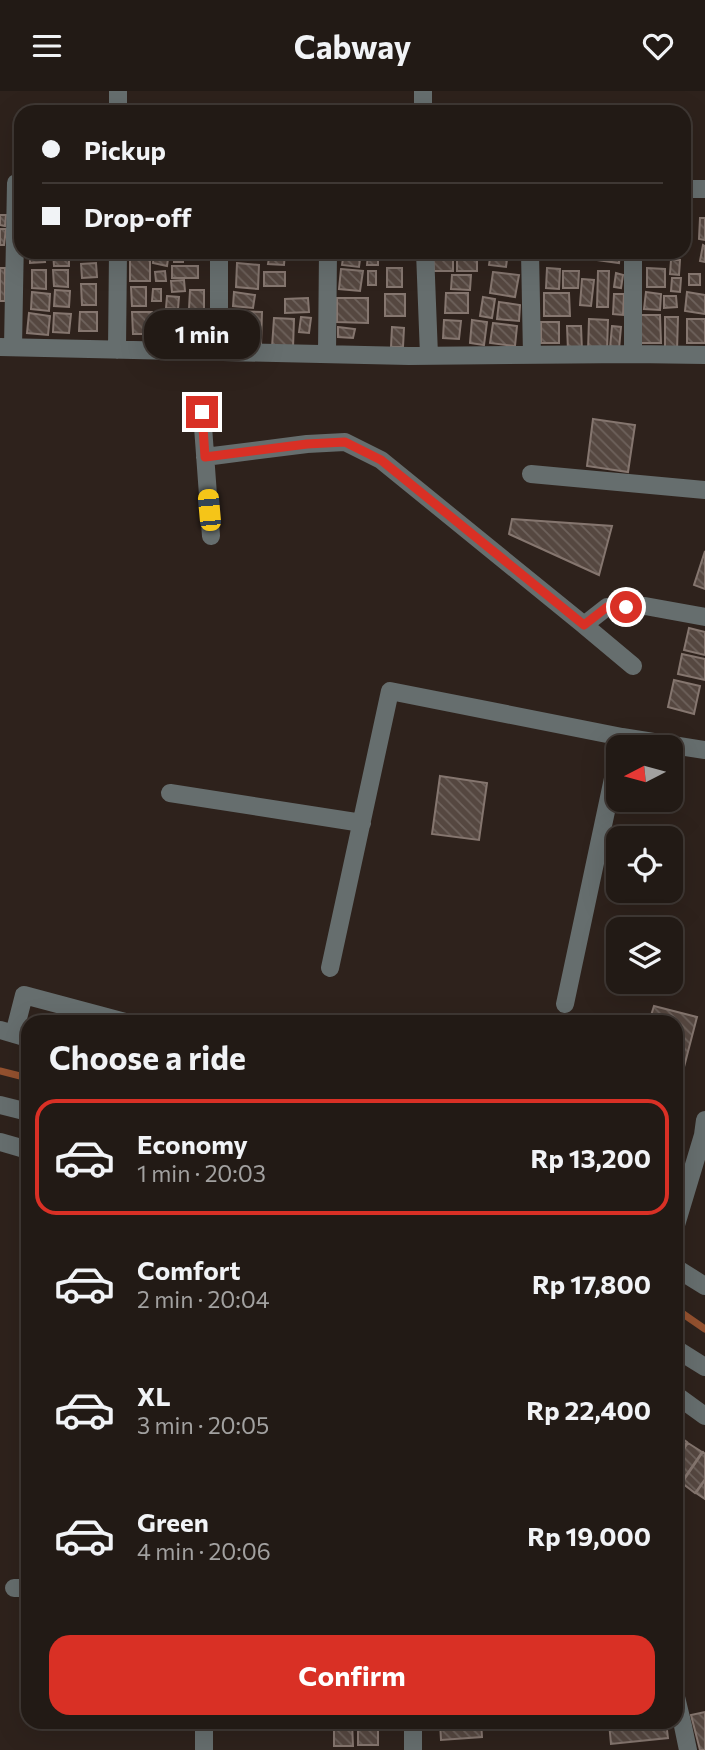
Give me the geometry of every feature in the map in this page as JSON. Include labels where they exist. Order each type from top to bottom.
[{"type":"street","points":[[12,183],[7,347],[327,354],[705,355]]},
{"type":"street","points":[[117,350],[118,259]]},
{"type":"street","points":[[219,259],[219,351]]},
{"type":"street","points":[[327,354],[328,259]]},
{"type":"street","points":[[425,259],[429,355]]},
{"type":"street","points":[[530,259],[531,355]]},
{"type":"street","points":[[633,259],[633,354]]},
{"type":"street","points":[[202,412],[211,536]]},
{"type":"street","points":[[205,457],[345,442],[381,460],[633,666]]},
{"type":"street","points":[[531,474],[705,491]]},
{"type":"street","points":[[584,625],[607,607],[645,606],[705,617]]},
{"type":"street","points":[[330,968],[390,691],[606,739]]},
{"type":"street","points":[[683,748],[705,750]]},
{"type":"street","points":[[170,793],[362,823]]},
{"type":"street","points":[[565,1004],[606,811]]},
{"type":"street","points":[[14,1034],[24,995],[99,1015]]},
{"type":"street","points":[[0,1105],[21,1110]]},
{"type":"street","points":[[683,1179],[704,1127]]},
{"type":"street","points":[[683,1200],[704,1127]]},
{"type":"street","points":[[0,1142],[21,1148]]},
{"type":"street","points":[[683,1272],[705,1286]]},
{"type":"street","points":[[683,1354],[705,1367]]},
{"type":"street","points":[[683,1400],[705,1416]]},
{"type":"street","points":[[683,1726],[688,1750]]},
{"type":"street","points":[[204,1729],[204,1750]]},
{"type":"street","points":[[413,1729],[413,1750]]},
{"type":"building","points":[[0,215],[6,215],[5,226],[0,225]]},
{"type":"building","points":[[700,218],[705,218],[705,240],[699,239]]},
{"type":"building","points":[[0,229],[6,229],[4,245],[0,245]]},
{"type":"building","points":[[703,245],[705,246],[705,262],[700,261]]},
{"type":"building","points":[[30,259],[45,259],[45,262],[30,263]]},
{"type":"building","points":[[54,259],[69,259],[69,266],[54,266]]},
{"type":"building","points":[[130,259],[150,259],[150,281],[130,281]]},
{"type":"building","points":[[153,259],[168,259],[167,266],[153,263]]},
{"type":"building","points":[[269,259],[284,259],[284,265],[268,264]]},
{"type":"building","points":[[343,259],[360,259],[359,267],[342,265]]},
{"type":"building","points":[[368,259],[378,259],[378,265],[367,265]]},
{"type":"building","points":[[433,259],[453,259],[453,271],[434,271]]},
{"type":"building","points":[[457,259],[477,259],[477,271],[457,271]]},
{"type":"building","points":[[490,259],[507,259],[506,267],[489,265]]},
{"type":"building","points":[[589,259],[619,259],[619,263]]},
{"type":"building","points":[[671,260],[680,260],[679,275],[670,274]]},
{"type":"building","points":[[96,263],[97,277],[82,278],[81,264]]},
{"type":"building","points":[[237,263],[259,265],[258,289],[236,287]]},
{"type":"building","points":[[172,266],[198,266],[198,278],[172,278]]},
{"type":"building","points":[[0,268],[5,268],[5,301],[0,301]]},
{"type":"building","points":[[387,268],[402,268],[402,287],[387,287]]},
{"type":"building","points":[[547,268],[560,269],[559,289],[546,288]]},
{"type":"building","points":[[647,268],[665,269],[665,287],[647,287]]},
{"type":"building","points":[[341,269],[363,271],[360,291],[339,289]]},
{"type":"building","points":[[32,270],[46,270],[46,289],[32,288]]},
{"type":"building","points":[[53,270],[68,270],[68,287],[54,286]]},
{"type":"building","points":[[165,271],[166,281],[156,281],[155,272]]},
{"type":"building","points":[[368,271],[376,271],[376,285],[368,285]]},
{"type":"building","points":[[563,271],[579,271],[578,288],[563,288]]},
{"type":"building","points":[[598,271],[609,271],[608,307],[597,307]]},
{"type":"building","points":[[264,272],[285,272],[285,286],[264,286]]},
{"type":"building","points":[[493,272],[519,275],[515,297],[490,293]]},
{"type":"building","points":[[616,273],[623,275],[621,288],[614,287]]},
{"type":"building","points":[[689,274],[700,274],[700,285],[689,285]]},
{"type":"building","points":[[452,275],[471,275],[470,290],[451,289]]},
{"type":"building","points":[[672,278],[681,278],[680,292],[671,291]]},
{"type":"building","points":[[582,279],[594,280],[591,306],[580,305]]},
{"type":"building","points":[[184,280],[185,291],[172,292],[171,281]]},
{"type":"building","points":[[81,284],[96,284],[96,305],[82,305]]},
{"type":"building","points":[[131,287],[146,287],[146,306],[132,306]]},
{"type":"building","points":[[153,289],[161,289],[161,301],[152,301]]},
{"type":"building","points":[[55,290],[70,291],[69,307],[54,306]]},
{"type":"building","points":[[190,290],[204,290],[204,309],[189,309]]},
{"type":"building","points":[[32,292],[50,294],[49,311],[31,309]]},
{"type":"building","points":[[234,292],[255,295],[253,308],[233,306]]},
{"type":"building","points":[[646,292],[661,294],[660,310],[644,309]]},
{"type":"building","points":[[687,292],[705,295],[705,314],[685,311]]},
{"type":"building","points":[[446,293],[468,293],[468,313],[445,313]]},
{"type":"building","points":[[544,293],[569,293],[570,316],[544,316]]},
{"type":"building","points":[[385,294],[405,294],[405,316],[385,316]]},
{"type":"building","points":[[614,294],[624,294],[623,315],[613,314]]},
{"type":"building","points":[[167,296],[179,297],[178,309],[166,308]]},
{"type":"building","points":[[664,296],[676,296],[677,307],[664,308]]},
{"type":"building","points":[[483,297],[495,299],[492,318],[480,316]]},
{"type":"building","points":[[308,298],[309,312],[285,313],[285,299]]},
{"type":"building","points":[[337,298],[368,298],[368,323],[337,322]]},
{"type":"building","points":[[499,302],[520,305],[519,321],[497,319]]},
{"type":"building","points":[[206,311],[206,324],[196,325],[196,312]]},
{"type":"building","points":[[234,311],[262,312],[261,345],[233,344]]},
{"type":"building","points":[[80,312],[97,312],[97,331],[79,331]]},
{"type":"building","points":[[132,312],[152,312],[151,334],[133,334]]},
{"type":"building","points":[[29,313],[50,316],[48,335],[27,333]]},
{"type":"building","points":[[54,313],[71,314],[69,333],[53,332]]},
{"type":"building","points":[[640,315],[660,315],[661,343],[640,343]]},
{"type":"building","points":[[168,316],[190,316],[190,344],[168,344]]},
{"type":"building","points":[[301,317],[311,318],[309,333],[299,332]]},
{"type":"building","points":[[665,317],[678,317],[677,351],[665,351]]},
{"type":"building","points":[[274,318],[294,319],[293,348],[272,347]]},
{"type":"building","points":[[589,319],[608,320],[607,351],[588,351]]},
{"type":"building","points":[[687,319],[705,319],[705,343],[687,343]]},
{"type":"building","points":[[444,320],[461,321],[459,339],[443,338]]},
{"type":"building","points":[[472,320],[487,322],[484,345],[470,343]]},
{"type":"building","points":[[541,322],[559,322],[559,343],[541,343]]},
{"type":"building","points":[[493,323],[517,326],[515,346],[490,343]]},
{"type":"building","points":[[567,326],[581,326],[582,351],[568,351]]},
{"type":"building","points":[[612,326],[621,327],[619,349],[610,348]]},
{"type":"building","points":[[338,327],[355,329],[353,338],[338,337]]},
{"type":"building","points":[[392,327],[404,328],[403,347],[391,347]]},
{"type":"building","points":[[593,419],[635,425],[628,472],[587,466]]},
{"type":"building","points":[[512,519],[612,526],[599,575],[509,534]]},
{"type":"building","points":[[705,551],[705,589],[694,585]]},
{"type":"building","points":[[689,628],[705,632],[705,655],[684,650]]},
{"type":"building","points":[[682,654],[705,659],[705,680],[678,674]]},
{"type":"building","points":[[674,680],[700,686],[694,714],[668,707]]},
{"type":"building","points":[[440,776],[487,783],[479,840],[432,834]]},
{"type":"building","points":[[654,1006],[697,1017],[684,1067],[683,1015],[651,1015]]},
{"type":"building","points":[[688,1443],[702,1452],[683,1480],[683,1450]]},
{"type":"building","points":[[703,1452],[705,1479],[695,1493],[683,1482]]},
{"type":"building","points":[[705,1480],[705,1499],[696,1493]]},
{"type":"building","points":[[705,1712],[705,1750],[700,1750],[691,1715]]},
{"type":"building","points":[[334,1729],[352,1729],[353,1746],[334,1746]]},
{"type":"building","points":[[358,1729],[378,1729],[378,1745],[358,1745]]},
{"type":"building","points":[[440,1729],[481,1729],[482,1737],[441,1740]]},
{"type":"building","points":[[610,1729],[667,1729],[668,1738],[611,1744]]},
{"type":"waterway","points":[[0,1071],[21,1076]]},
{"type":"waterway","points":[[683,1314],[705,1329]]},
{"type":"route","points":[[202,412],[205,457],[345,442],[381,460],[584,625],[607,607],[626,607]]}]
